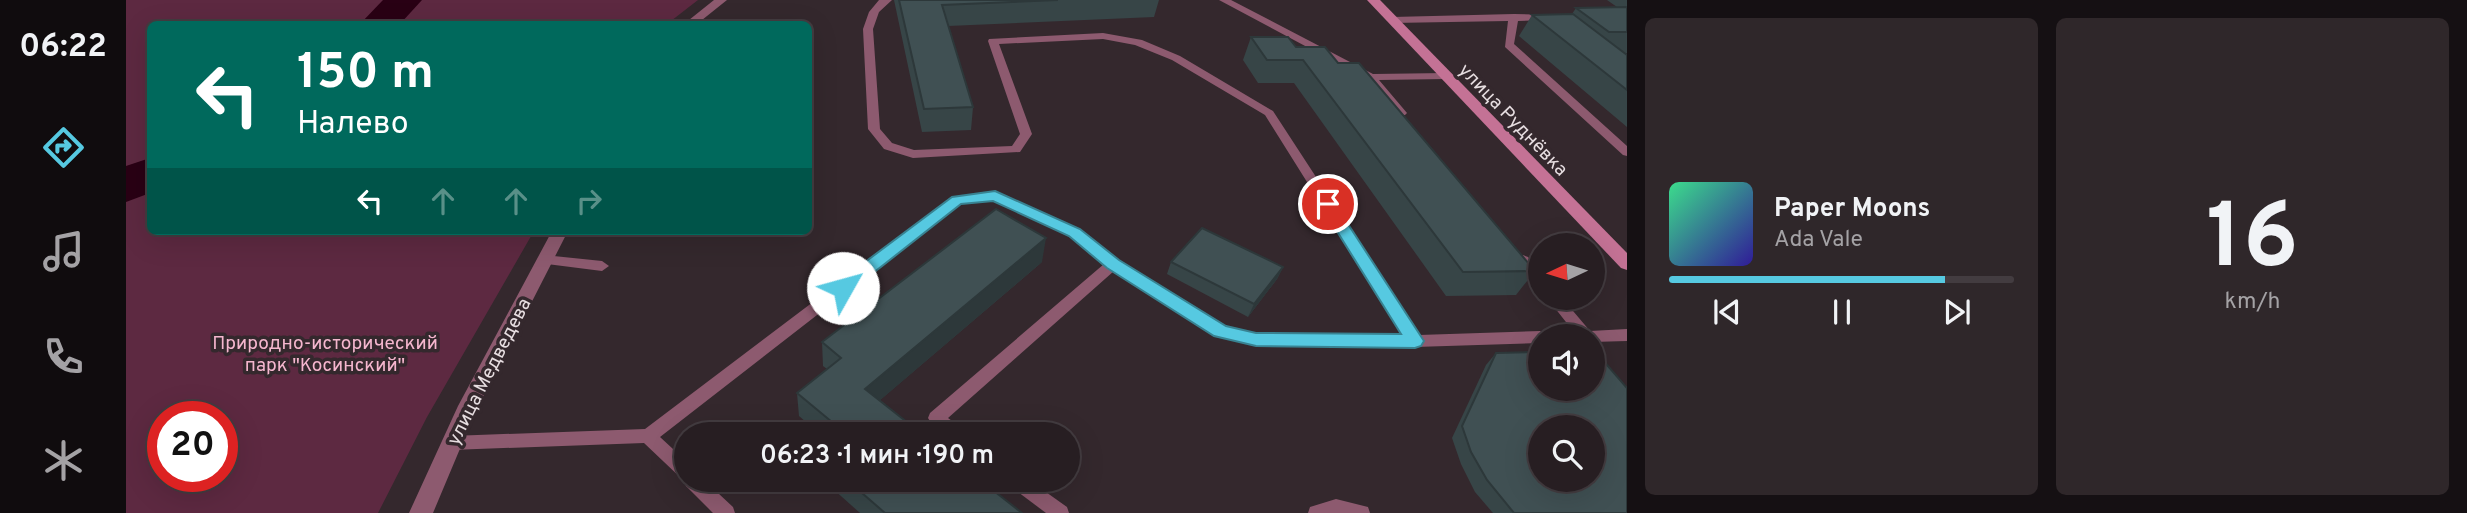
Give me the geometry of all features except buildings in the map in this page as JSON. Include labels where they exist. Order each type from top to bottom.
[{"type":"street","points":[[694,21],[720,0]]},
{"type":"street","name":"улица Руднёвка","points":[[1373,0],[1627,264]]},
{"type":"street","name":"улица Медведева","points":[[421,513],[451,443],[558,235]]},
{"type":"lane","points":[[1224,0],[1371,77],[1406,120]]},
{"type":"lane","points":[[883,1],[874,12],[868,29],[874,129],[888,146],[913,154],[1016,149],[1026,134],[993,41],[1103,36],[1138,42],[1176,58],[1269,113],[1415,341]]},
{"type":"lane","points":[[1514,17],[1509,45],[1627,152]]},
{"type":"lane","points":[[1392,20],[1564,17]]},
{"type":"lane","points":[[1371,77],[1446,76]]},
{"type":"lane","points":[[451,443],[648,436],[957,200],[995,196],[1075,233],[1113,264],[1221,331],[1256,340],[1528,338]]},
{"type":"lane","points":[[1513,248],[1528,266]]},
{"type":"lane","points":[[544,260],[602,266]]},
{"type":"lane","points":[[941,422],[936,418],[1113,264]]},
{"type":"lane","points":[[1564,310],[1576,324]]},
{"type":"lane","points":[[1605,336],[1627,335]]},
{"type":"lane","points":[[648,436],[674,461]]},
{"type":"lane","points":[[704,492],[726,513]]},
{"type":"lane","points":[[1032,492],[1060,513]]},
{"type":"lane","points":[[1317,513],[1336,507],[1361,513]]},
{"type":"green space","name":"Природно-исторический парк \"Косинский\"","points":[[126,0],[698,0],[671,21],[147,21],[147,235],[532,235],[427,417],[378,513],[126,513]]},
{"type":"waterway","points":[[382,21],[404,0]]},
{"type":"waterway","points":[[126,186],[147,175]]},
{"type":"route","points":[[843,288],[957,200],[995,196],[1075,233],[1113,264],[1221,331],[1256,340],[1415,341],[1328,204]]}]
